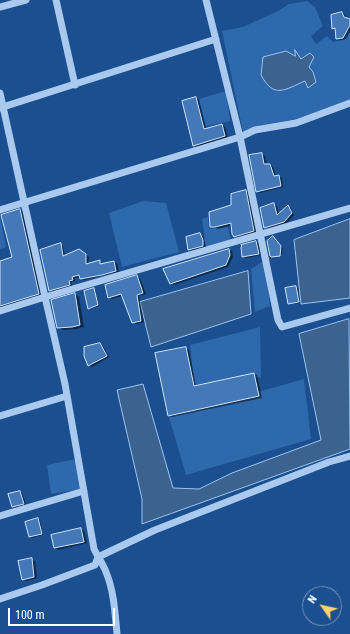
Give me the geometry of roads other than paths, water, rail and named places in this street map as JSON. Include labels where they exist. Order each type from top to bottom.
[{"type":"street","points":[[0,7],[26,0]]},
{"type":"street","points":[[56,0],[75,85]]},
{"type":"street","points":[[206,0],[240,137],[278,320],[282,327],[350,308]]},
{"type":"street","points":[[2,107],[216,40]]},
{"type":"street","points":[[0,93],[67,396],[94,549],[106,571],[114,605],[117,634]]},
{"type":"street","points":[[0,210],[240,137],[255,130],[296,123],[350,103]]},
{"type":"street","points":[[0,311],[350,208]]},
{"type":"street","points":[[0,416],[67,396]]},
{"type":"street","points":[[0,599],[95,565],[98,556],[155,530],[329,462],[350,456]]},
{"type":"street","points":[[0,516],[84,491]]}]
